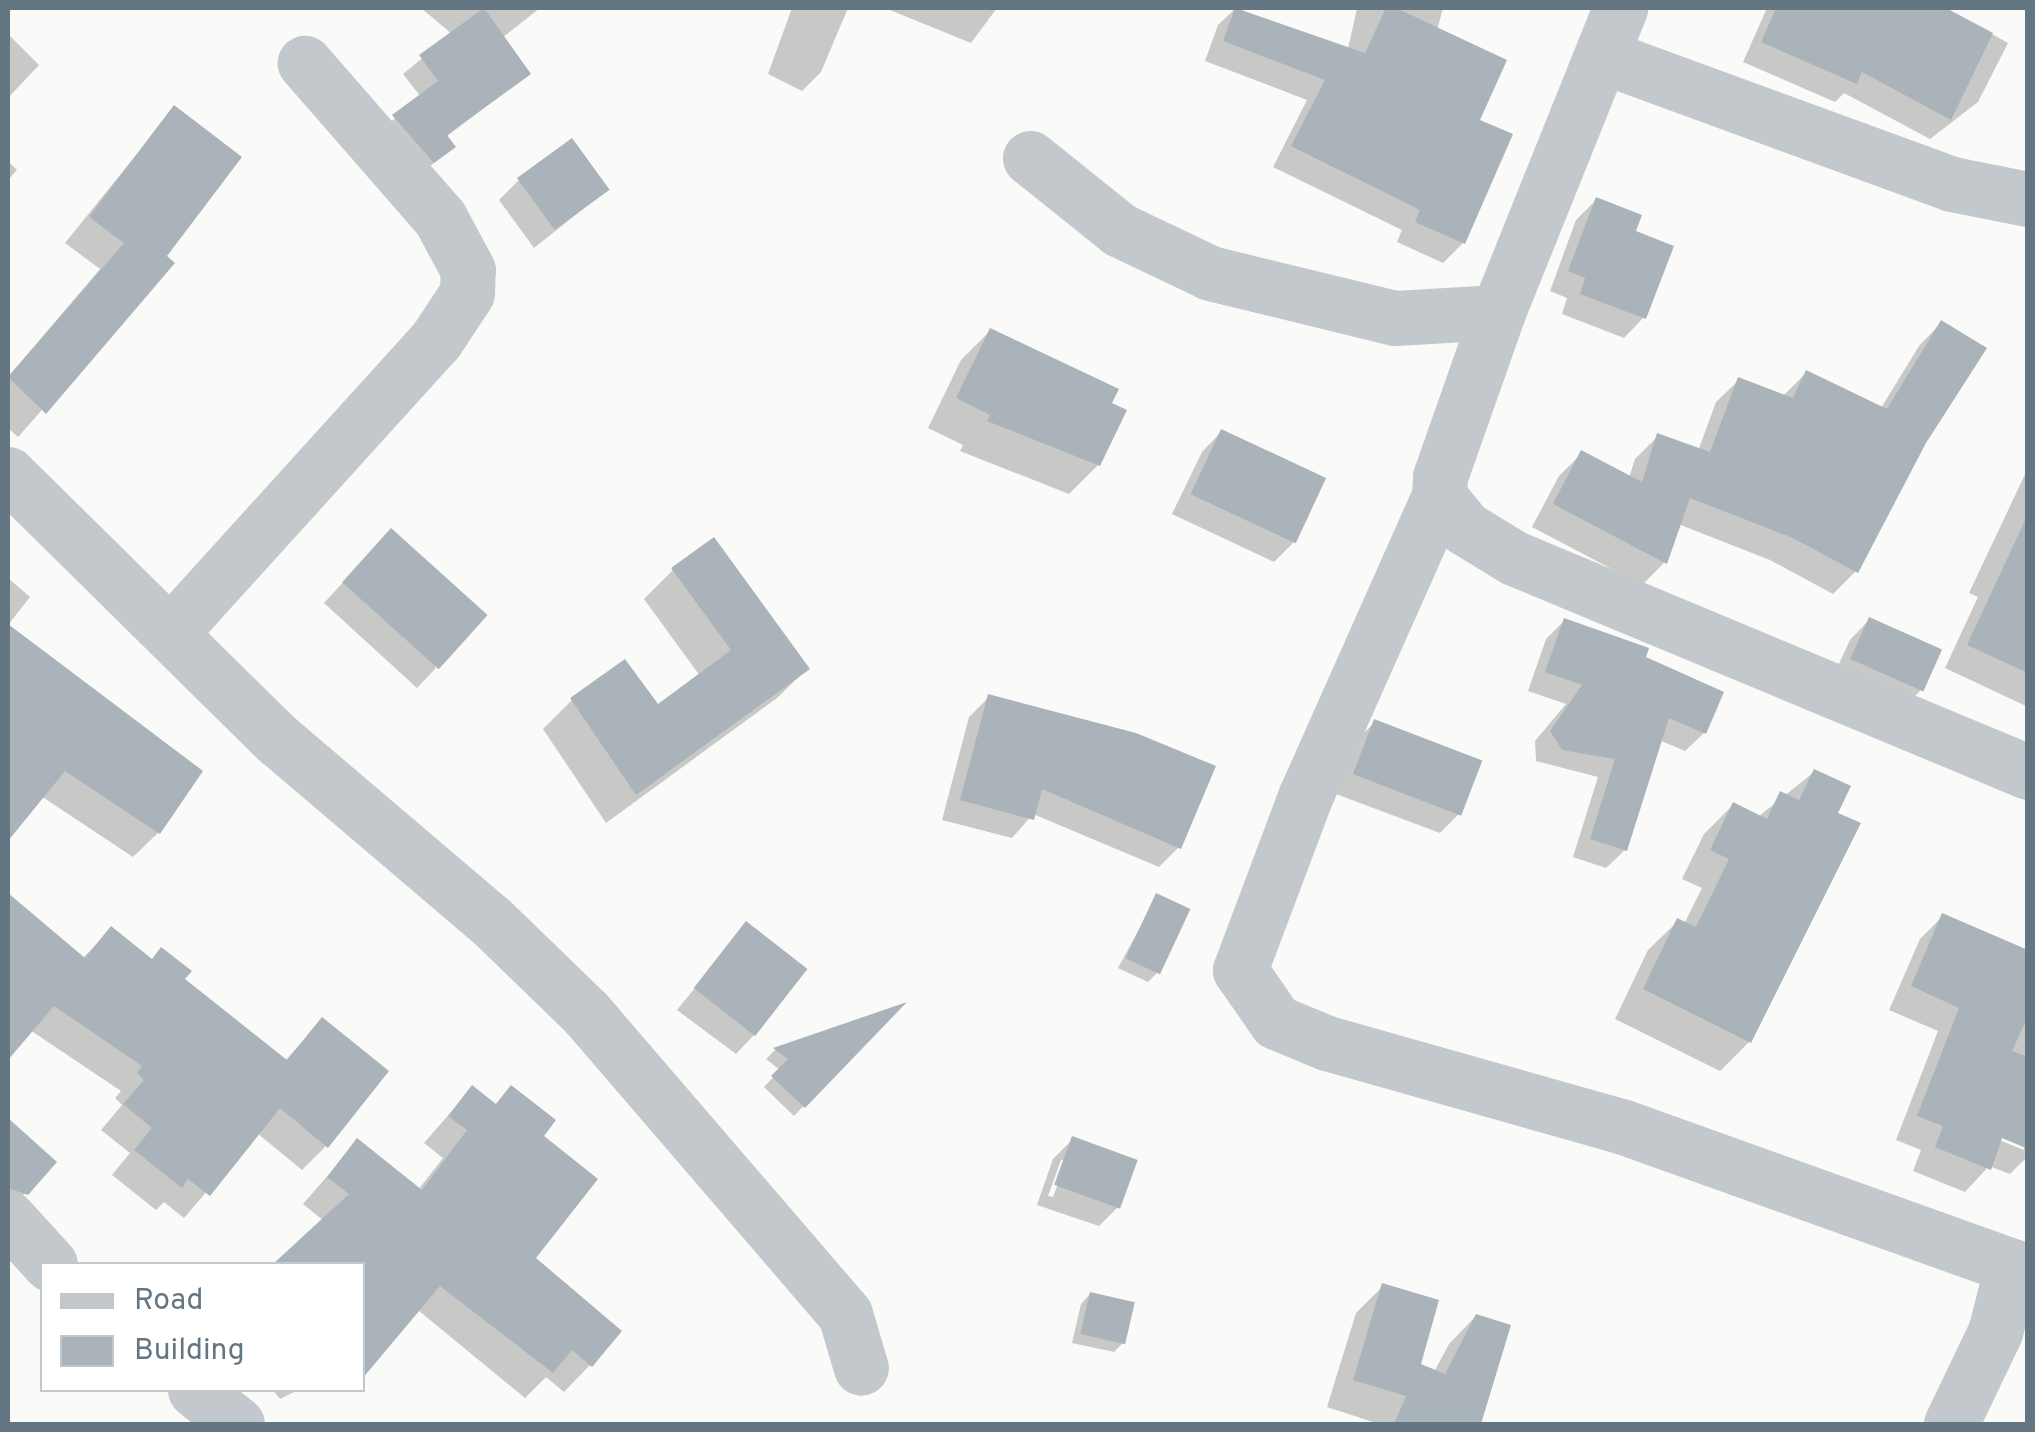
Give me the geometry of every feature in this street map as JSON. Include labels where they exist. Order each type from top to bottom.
[{"type":"street","points":[[1951,1424],[2020,1270],[1622,1126],[1327,1043],[1276,1022],[1240,970],[1305,797],[1439,496],[1447,454],[1498,312],[1611,32],[1952,184],[2028,199]]},
{"type":"street","points":[[172,631],[436,340],[466,293],[468,270],[440,218],[304,64]]},
{"type":"street","points":[[1030,158],[1120,230],[1210,273],[1394,318],[1498,312]]},
{"type":"street","points":[[8,474],[172,631],[277,739],[490,920],[586,1012],[845,1314],[861,1368]]},
{"type":"street","points":[[1439,496],[1465,528],[1514,558],[2028,772]]},
{"type":"street","points":[[8,1218],[48,1262]]},
{"type":"street","points":[[197,1392],[237,1424]]},
{"type":"building","points":[[484,8],[531,74],[447,135],[456,147],[434,163],[392,115],[438,81],[419,55]]},
{"type":"building","points":[[1235,8],[1365,53],[1386,8],[1396,8],[1507,60],[1480,120],[1513,134],[1465,244],[1415,222],[1420,210],[1291,146],[1325,80],[1223,41]]},
{"type":"building","points":[[1776,8],[1946,8],[1993,33],[1951,120],[1862,72],[1857,84],[1761,42]]},
{"type":"building","points":[[174,105],[242,157],[167,256],[175,263],[46,414],[8,377],[124,243],[89,217]]},
{"type":"building","points":[[572,138],[610,190],[555,230],[517,178]]},
{"type":"building","points":[[1596,197],[1642,215],[1636,231],[1674,246],[1646,319],[1580,294],[1585,278],[1568,271]]},
{"type":"building","points":[[1941,320],[1987,348],[1926,443],[1858,573],[1793,538],[1690,498],[1667,564],[1553,504],[1581,450],[1642,482],[1657,433],[1710,452],[1738,377],[1793,398],[1806,370],[1887,409]]},
{"type":"building","points":[[990,328],[1119,389],[1112,403],[1127,410],[1100,466],[987,421],[990,415],[956,398]]},
{"type":"building","points":[[1221,429],[1326,478],[1296,543],[1191,494]]},
{"type":"building","points":[[2028,514],[2028,673],[1967,645]]},
{"type":"building","points":[[391,528],[488,615],[439,669],[342,582]]},
{"type":"building","points":[[714,537],[810,669],[636,795],[570,698],[625,659],[658,704],[731,650],[671,568]]},
{"type":"building","points":[[1869,617],[1942,650],[1923,692],[1850,659]]},
{"type":"building","points":[[1564,618],[1649,648],[1646,657],[1724,692],[1706,734],[1669,718],[1627,851],[1590,839],[1615,759],[1562,750],[1550,731],[1582,685],[1545,672]]},
{"type":"building","points":[[8,624],[203,771],[160,834],[65,771],[8,841]]},
{"type":"building","points":[[988,694],[1136,733],[1216,766],[1181,849],[1042,789],[1034,820],[960,800]]},
{"type":"building","points":[[1374,719],[1482,761],[1461,816],[1353,774]]},
{"type":"building","points":[[1814,769],[1851,786],[1838,813],[1861,823],[1751,1043],[1643,989],[1677,918],[1696,927],[1729,859],[1710,850],[1733,802],[1767,819],[1780,791],[1799,800]]},
{"type":"building","points":[[8,893],[85,958],[111,926],[152,959],[161,947],[192,971],[185,979],[287,1060],[322,1017],[389,1071],[328,1148],[280,1108],[210,1196],[188,1179],[182,1188],[134,1150],[152,1128],[123,1104],[144,1080],[137,1073],[142,1066],[54,1006],[8,1060]]},
{"type":"building","points":[[1156,893],[1190,909],[1160,974],[1126,958]]},
{"type":"building","points":[[1942,913],[2028,950],[2028,1016],[2012,1051],[2028,1057],[2028,1149],[2002,1138],[1991,1170],[1935,1147],[1943,1126],[1917,1116],[1959,1008],[1911,986]]},
{"type":"building","points":[[746,921],[807,969],[755,1036],[694,988]]},
{"type":"building","points":[[907,1002],[805,1108],[771,1076],[788,1059],[773,1048]]},
{"type":"building","points":[[472,1085],[496,1104],[511,1085],[556,1120],[544,1136],[598,1179],[536,1258],[622,1331],[592,1367],[572,1350],[553,1373],[440,1286],[365,1375],[365,1262],[275,1262],[349,1194],[327,1177],[357,1138],[422,1190],[467,1130],[448,1116]]},
{"type":"building","points":[[8,1118],[57,1162],[28,1195],[8,1188]]},
{"type":"building","points":[[1072,1136],[1138,1160],[1120,1209],[1054,1185]]},
{"type":"building","points":[[1382,1283],[1439,1300],[1421,1364],[1445,1374],[1476,1314],[1511,1325],[1481,1424],[1394,1424],[1406,1396],[1353,1380]]},
{"type":"building","points":[[1090,1292],[1135,1302],[1125,1344],[1080,1334]]}]
